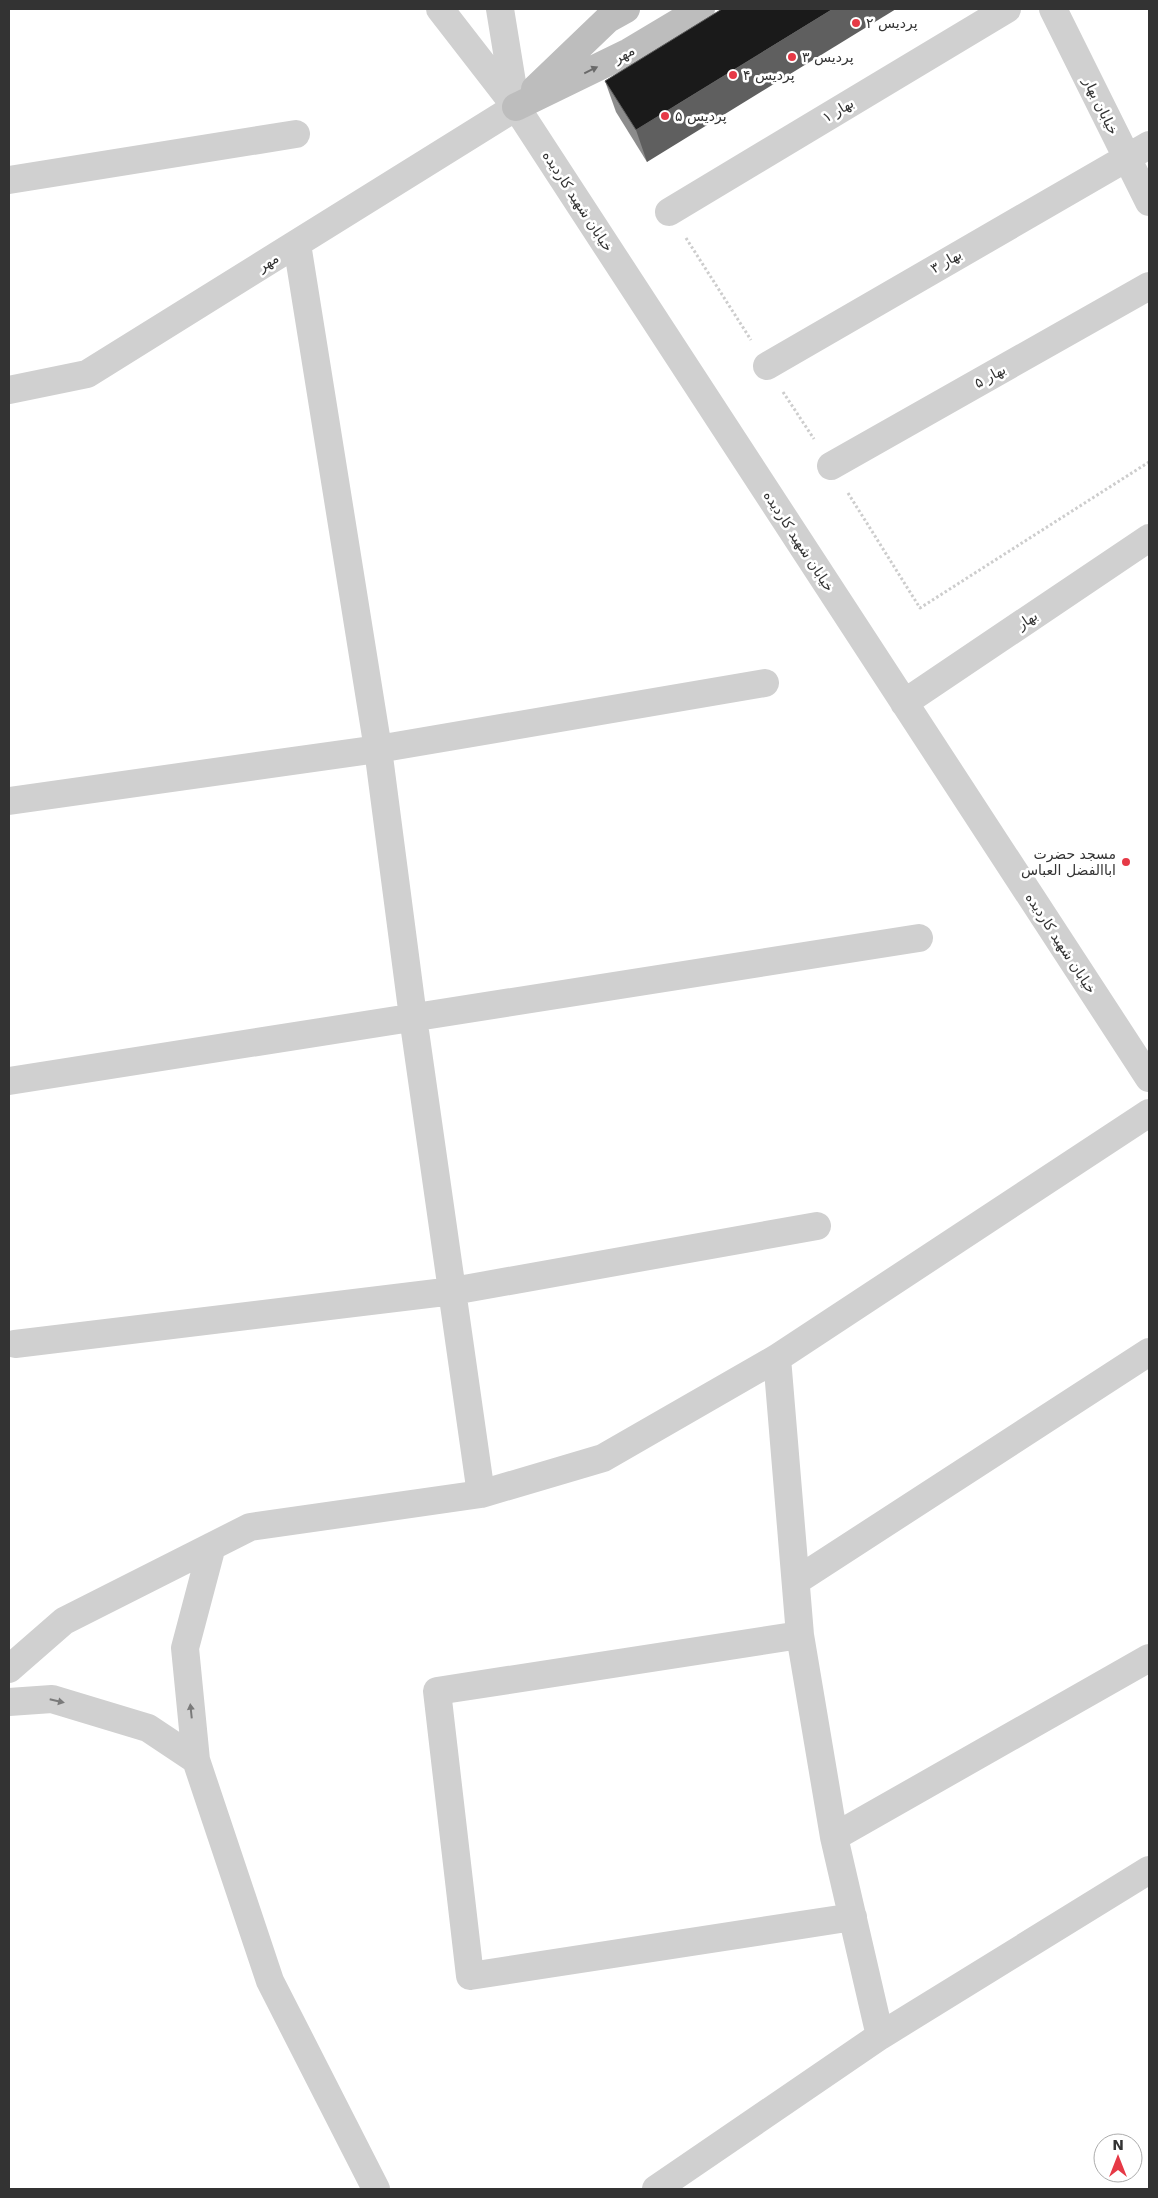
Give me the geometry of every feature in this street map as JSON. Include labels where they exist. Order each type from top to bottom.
[{"type":"street","name":"خیابان شهید کاردیده","points":[[440,9],[516,107],[1149,1078]]},
{"type":"street","points":[[500,9],[516,107]]},
{"type":"street","name":"مهر","points":[[516,107],[608,19],[626,9]]},
{"type":"street","name":"مهر","points":[[9,390],[87,374],[516,107],[629,52],[701,9]]},
{"type":"street","name":"بهار ۱","points":[[669,212],[1007,9]]},
{"type":"street","name":"خیابان بهار","points":[[1053,9],[1138,151],[1149,202]]},
{"type":"street","points":[[9,180],[296,134]]},
{"type":"street","name":"بهار ۳","points":[[767,366],[1138,151]]},
{"type":"street","points":[[297,244],[378,749],[413,1018],[480,1494]]},
{"type":"street","name":"بهار ۵","points":[[831,466],[1149,286]]},
{"type":"street","name":"بهار","points":[[904,703],[1149,538]]},
{"type":"street","points":[[9,801],[378,749],[765,684]]},
{"type":"street","points":[[9,1081],[919,938]]},
{"type":"street","points":[[9,1669],[64,1621],[250,1527],[480,1494],[602,1458],[777,1358],[1149,1113]]},
{"type":"street","points":[[14,1344],[452,1291],[817,1226]]},
{"type":"street","points":[[796,1581],[1149,1352]]},
{"type":"street","points":[[777,1358],[800,1635],[834,1837],[880,2036]]},
{"type":"street","points":[[212,1546],[185,1648],[196,1760],[270,1981],[374,2188]]},
{"type":"street","points":[[800,1635],[437,1690],[470,1976],[853,1917]]},
{"type":"street","points":[[834,1837],[1149,1658]]},
{"type":"street","points":[[9,1702],[52,1699],[148,1728],[196,1760]]},
{"type":"street","points":[[656,2189],[880,2036],[1149,1870]]},
{"type":"building","points":[[722,9],[833,9],[636,130],[605,81]]},
{"type":"place","name":"پردیس ۲","points":[[856,23]]},
{"type":"place","name":"پردیس ۳","points":[[792,57]]},
{"type":"place","name":"پردیس ۴","points":[[733,75]]},
{"type":"place","name":"پردیس ۵","points":[[665,116]]},
{"type":"place","name":"مسجد حضرت اباالفضل العباس","points":[[1126,862]]}]
